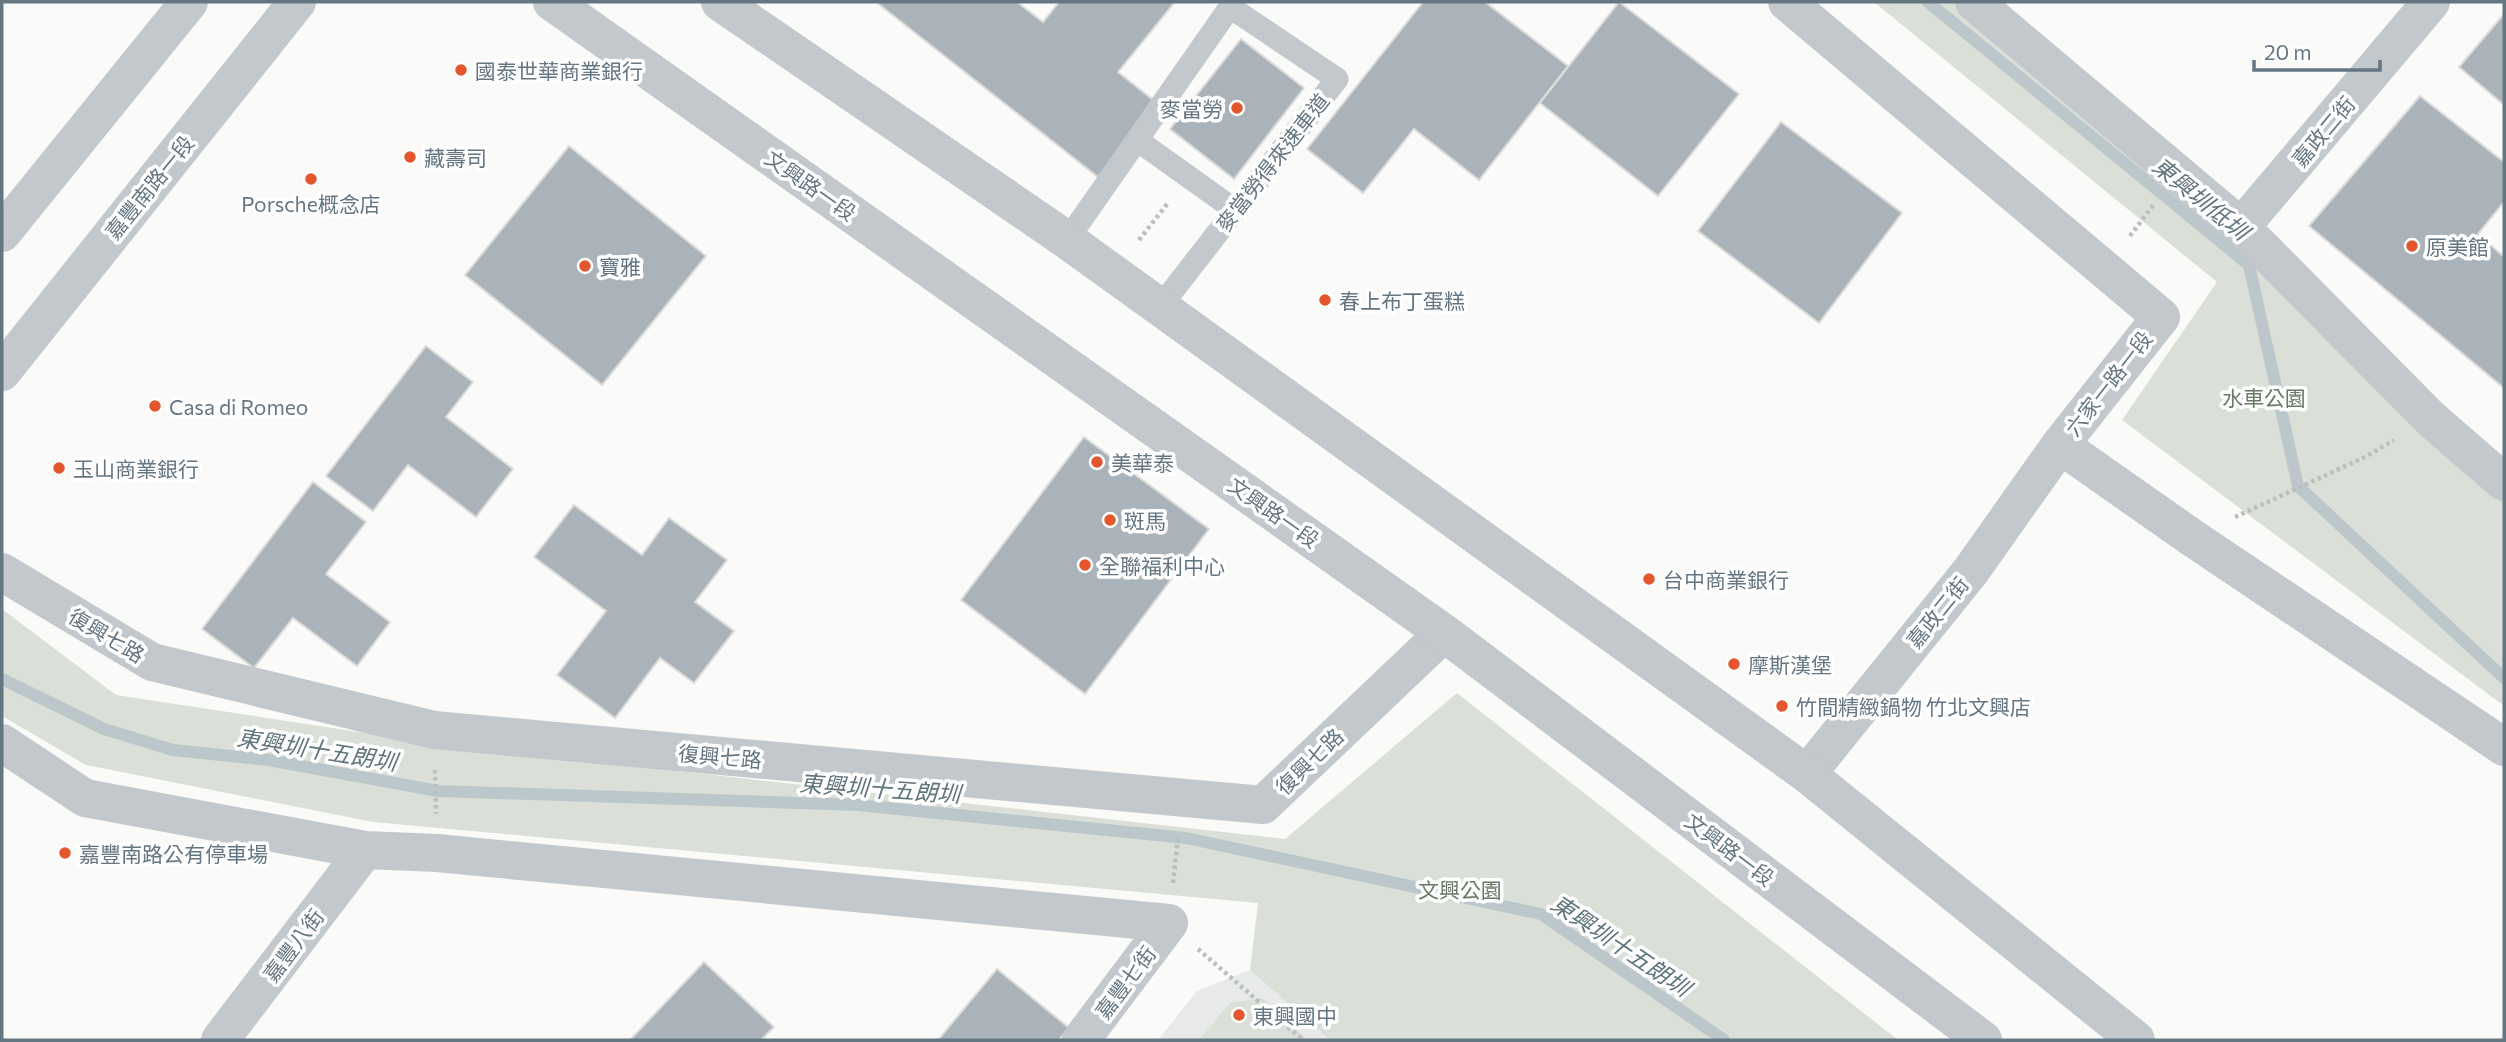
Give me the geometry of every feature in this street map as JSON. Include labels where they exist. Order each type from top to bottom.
[{"type":"street","points":[[2,233],[189,2]]},
{"type":"street","name":"嘉豐南路一段","points":[[2,372],[297,2]]},
{"type":"street","name":"文興路一段","points":[[552,2],[1444,633],[1983,1040]]},
{"type":"street","points":[[720,2],[1067,240],[1807,774],[2136,1040]]},
{"type":"street","name":"六家一路一段","points":[[1787,2],[2161,317],[2060,445],[2202,545],[2504,747]]},
{"type":"street","points":[[1974,2],[2241,228],[2431,419],[2504,482]]},
{"type":"street","name":"嘉政二街","points":[[2241,228],[2431,2]]},
{"type":"street","name":"嘉政二街","points":[[1807,774],[1970,572],[2060,445]]},
{"type":"street","name":"復興七路","points":[[2,572],[152,662],[434,730],[1263,805],[1444,633]]},
{"type":"street","points":[[2,743],[85,797],[365,850],[437,853],[1169,923]]},
{"type":"street","name":"嘉豐八街","points":[[220,1040],[365,850]]},
{"type":"street","name":"嘉豐七街","points":[[1081,1040],[1169,923]]},
{"type":"lane","name":"麥當勞得來速車道","points":[[1067,240],[1230,7],[1337,79],[1160,307]]},
{"type":"lane","points":[[1137,139],[1235,210]]},
{"type":"path","points":[[2104,270],[2178,173]]},
{"type":"path","points":[[2274,499],[2365,457]]},
{"type":"path","points":[[434,730],[437,853]]},
{"type":"path","points":[[1182,797],[1169,923],[1303,1040]]},
{"type":"shaded area","name":"東興國中","points":[[1250,970],[1330,1040],[1158,1040],[1197,991]]},
{"type":"green space","name":"水車公園","points":[[1874,2],[1960,2],[2504,486],[2504,706],[2122,420],[2217,282]]},
{"type":"green space","name":"文興公園","points":[[2,609],[116,695],[437,744],[1285,839],[1457,693],[1898,1040],[1330,1040],[1250,970],[1258,903],[373,822],[86,765],[2,716]]},
{"type":"green space","points":[[1262,998],[1308,1040],[1199,1040],[1230,1003]]},
{"type":"building","points":[[876,2],[1017,2],[1043,22],[1059,2],[1175,2],[1118,72],[1157,103],[1098,177]]},
{"type":"building","points":[[1423,2],[1485,2],[1568,66],[1479,180],[1414,129],[1363,193],[1307,149]]},
{"type":"building","points":[[1619,2],[1739,94],[1658,196],[1540,103]]},
{"type":"building","points":[[2504,14],[2504,105],[2459,67]]},
{"type":"building","name":"麥當勞","points":[[1241,39],[1304,88],[1234,179],[1170,129]]},
{"type":"building","name":"原美館","points":[[2420,96],[2504,162],[2504,202],[2478,234],[2504,257],[2504,388],[2309,226]]},
{"type":"building","points":[[1781,122],[1902,213],[1819,323],[1698,231]]},
{"type":"building","name":"寶雅","points":[[569,146],[706,256],[602,385],[465,275]]},
{"type":"building","points":[[426,346],[473,382],[446,417],[513,469],[476,517],[408,465],[373,511],[326,476]]},
{"type":"building","name":"全聯福利中心","points":[[1084,437],[1209,529],[1085,694],[961,600]]},
{"type":"building","points":[[313,482],[366,522],[326,574],[390,622],[357,666],[293,618],[254,668],[202,629]]},
{"type":"building","points":[[574,505],[642,555],[669,518],[727,560],[695,602],[734,631],[694,683],[660,658],[615,718],[557,675],[606,611],[534,557]]},
{"type":"building","points":[[704,962],[774,1027],[761,1040],[630,1040]]},
{"type":"building","points":[[997,969],[1069,1028],[1059,1040],[938,1040]]},
{"type":"waterway","name":"東興圳低圳","points":[[1928,2],[2249,265],[2298,486],[2504,678]]},
{"type":"waterway","name":"東興圳十五朗圳","points":[[2,679],[104,729],[173,750],[269,760],[438,791],[858,805],[1186,838],[1541,914],[1724,1040]]},
{"type":"place","name":"國泰世華商業銀行","points":[[461,70]]},
{"type":"place","name":"麥當勞","points":[[1237,108]]},
{"type":"place","name":"藏壽司","points":[[410,157]]},
{"type":"place","name":"Porsche概念店","points":[[311,179]]},
{"type":"place","name":"原美館","points":[[2412,246]]},
{"type":"place","name":"寶雅","points":[[585,266]]},
{"type":"place","name":"春上布丁蛋糕","points":[[1325,300]]},
{"type":"place","name":"Casa di Romeo","points":[[155,406]]},
{"type":"place","name":"美華泰","points":[[1097,462]]},
{"type":"place","name":"玉山商業銀行","points":[[59,468]]},
{"type":"place","name":"斑馬","points":[[1110,520]]},
{"type":"place","name":"全聯福利中心","points":[[1085,565]]},
{"type":"place","name":"台中商業銀行","points":[[1649,579]]},
{"type":"place","name":"摩斯漢堡","points":[[1734,664]]},
{"type":"place","name":"竹間精緻鍋物 竹北文興店","points":[[1782,706]]},
{"type":"place","name":"嘉豐南路公有停車場","points":[[65,853]]},
{"type":"place","name":"東興國中","points":[[1239,1015]]}]
